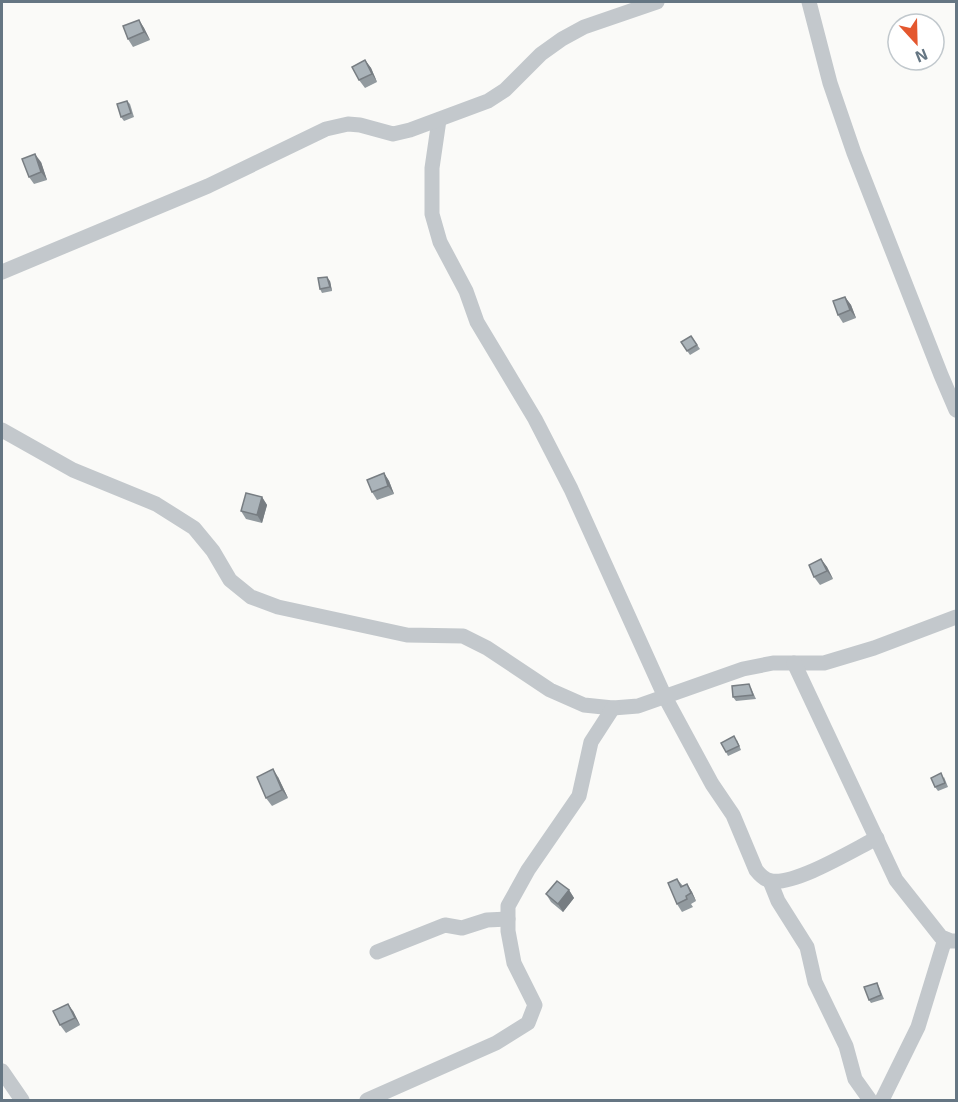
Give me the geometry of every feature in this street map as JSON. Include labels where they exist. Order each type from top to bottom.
[{"type":"street","points":[[2,273],[208,186],[327,129],[348,124],[393,134],[439,120],[488,101],[505,90],[541,54],[562,39],[584,27],[657,2]]},
{"type":"street","points":[[809,2],[830,84],[854,153],[924,333],[957,410]]},
{"type":"street","points":[[439,120],[432,168],[432,214],[440,242],[466,291],[477,322],[535,419],[571,489],[665,697],[712,784],[733,815],[756,870],[771,881],[778,901],[807,947],[815,982],[846,1046],[855,1079],[870,1101]]},
{"type":"street","points":[[2,430],[73,470],[156,504],[194,528],[213,551],[230,580],[251,597],[278,608],[408,635],[463,636],[487,648],[535,681],[584,705],[613,708],[638,706],[743,669],[773,663],[824,663],[957,617]]},
{"type":"street","points":[[794,663],[897,880],[935,929],[951,940],[918,1027],[882,1101]]},
{"type":"street","points":[[367,1101],[496,1043],[528,1023],[535,1005],[514,963],[508,931],[508,906],[528,870],[579,796],[591,742],[613,708]]},
{"type":"street","points":[[771,881],[789,880],[808,873],[877,838]]},
{"type":"street","points":[[377,952],[445,925],[462,928],[487,920],[508,919]]},
{"type":"street","points":[[2,1071],[22,1101]]},
{"type":"building","points":[[139,20],[144,32],[128,39],[123,26]]},
{"type":"building","points":[[365,60],[372,74],[359,80],[352,67]]},
{"type":"building","points":[[127,101],[131,113],[121,117],[117,104]]},
{"type":"building","points":[[35,154],[41,172],[29,177],[22,159]]},
{"type":"building","points":[[327,277],[330,287],[320,289],[318,278]]},
{"type":"building","points":[[845,297],[850,310],[838,315],[833,301]]},
{"type":"building","points":[[691,336],[697,345],[687,351],[681,342]]},
{"type":"building","points":[[384,473],[388,486],[372,492],[367,480]]},
{"type":"building","points":[[246,493],[262,497],[257,515],[241,511]]},
{"type":"building","points":[[821,559],[827,571],[814,577],[809,565]]},
{"type":"building","points":[[749,684],[753,695],[733,697],[732,686]]},
{"type":"building","points":[[734,736],[739,746],[726,752],[721,743]]},
{"type":"building","points":[[273,769],[282,790],[266,798],[257,777]]},
{"type":"building","points":[[941,773],[945,783],[935,787],[931,778]]},
{"type":"building","points":[[677,879],[681,887],[687,884],[691,893],[686,896],[687,899],[677,904],[668,883]]},
{"type":"building","points":[[557,881],[569,890],[558,904],[546,894]]},
{"type":"building","points":[[877,983],[881,995],[869,1000],[864,987]]},
{"type":"building","points":[[68,1004],[75,1018],[60,1025],[53,1011]]}]
